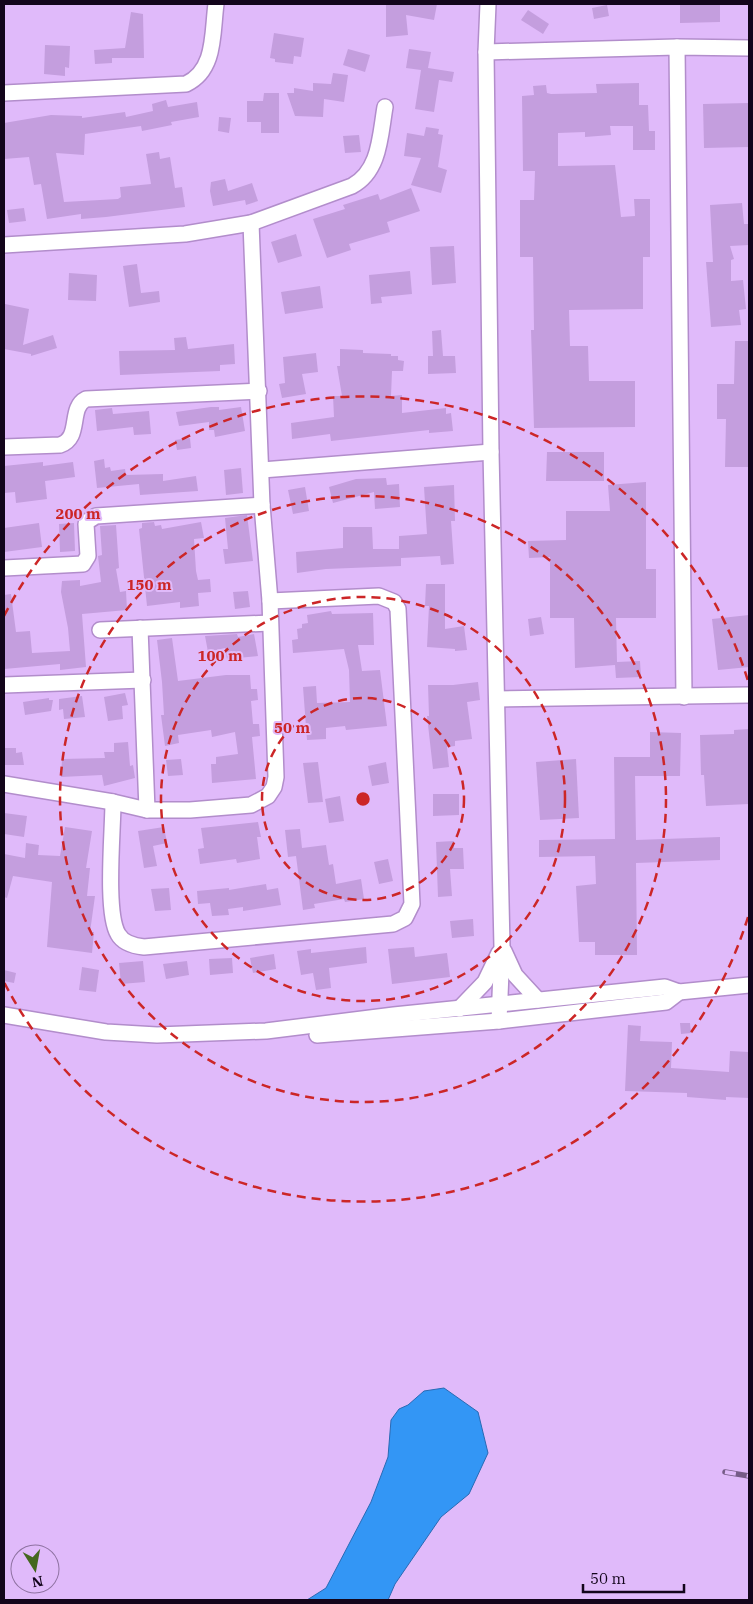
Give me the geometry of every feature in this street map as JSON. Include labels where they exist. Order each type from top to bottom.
[{"type":"street","points":[[4,93],[186,84],[198,78],[206,68],[210,56],[216,4]]},
{"type":"street","points":[[488,4],[486,52],[491,452],[502,947],[499,1021]]},
{"type":"street","points":[[486,52],[677,47],[749,48]]},
{"type":"street","points":[[677,47],[684,697]]},
{"type":"street","points":[[4,245],[184,234],[250,224],[352,186],[366,177],[374,164],[386,107]]},
{"type":"street","points":[[4,784],[114,802],[146,810],[251,805],[268,796],[274,787],[276,777],[270,601],[262,505],[259,391],[250,224]]},
{"type":"street","points":[[4,447],[67,443],[72,437],[79,405],[86,399],[259,391]]},
{"type":"street","points":[[262,470],[491,452]]},
{"type":"street","points":[[4,568],[83,564],[88,556],[86,524],[88,520],[96,516],[262,505]]},
{"type":"street","points":[[114,802],[111,913],[119,936],[135,946],[394,924],[405,918],[412,904],[398,609],[394,602],[379,596],[270,601]]},
{"type":"street","points":[[100,630],[270,623]]},
{"type":"street","points":[[140,628],[146,810]]},
{"type":"street","points":[[4,685],[143,680]]},
{"type":"street","points":[[497,699],[749,695]]},
{"type":"street","points":[[502,947],[515,975],[538,1000]]},
{"type":"street","points":[[459,1008],[485,982],[502,947]]},
{"type":"street","points":[[4,1015],[106,1032],[157,1035],[266,1031],[459,1008],[665,987],[679,992],[749,986]]},
{"type":"street","points":[[266,1031],[290,1036],[499,1021],[666,1002],[679,992]]},
{"type":"water","points":[[444,1388],[478,1412],[488,1453],[469,1494],[441,1517],[395,1584],[388,1600],[307,1600],[326,1588],[371,1502],[388,1457],[391,1420],[399,1409],[408,1405],[424,1391]]},
{"type":"building","points":[[386,4],[437,4],[434,20],[406,15],[408,35],[386,37]]},
{"type":"building","points":[[680,4],[720,4],[720,22],[680,23]]},
{"type":"building","points":[[607,5],[609,16],[594,19],[592,8]]},
{"type":"building","points":[[528,10],[549,24],[543,34],[521,20]]},
{"type":"building","points":[[131,12],[143,14],[144,58],[112,58],[112,63],[95,64],[94,50],[125,48]]},
{"type":"building","points":[[274,33],[304,38],[301,57],[294,56],[293,64],[275,62],[275,59],[270,58]]},
{"type":"building","points":[[45,45],[70,46],[69,68],[65,67],[65,76],[44,74]]},
{"type":"building","points":[[348,49],[370,55],[365,72],[343,65]]},
{"type":"building","points":[[409,49],[431,52],[428,68],[454,72],[452,82],[439,80],[434,112],[415,109],[421,70],[406,68]]},
{"type":"building","points":[[333,73],[348,75],[344,102],[324,99],[323,117],[295,116],[287,93],[294,93],[294,88],[313,91],[313,83],[331,84]]},
{"type":"building","points":[[639,83],[639,105],[648,105],[649,131],[655,131],[655,150],[633,150],[633,126],[610,126],[611,135],[585,137],[585,132],[558,133],[558,166],[615,165],[621,217],[635,216],[634,199],[650,199],[650,257],[643,257],[643,309],[569,310],[570,346],[588,346],[589,381],[635,381],[635,427],[534,428],[531,330],[534,330],[533,257],[520,257],[520,200],[534,200],[535,171],[523,171],[522,96],[534,95],[533,86],[546,85],[547,93],[551,94],[597,93],[596,84]]},
{"type":"building","points":[[264,93],[279,93],[279,133],[261,133],[261,122],[247,122],[247,101],[263,101]]},
{"type":"building","points":[[166,100],[168,107],[197,102],[199,117],[171,122],[172,125],[142,131],[141,126],[85,134],[84,155],[56,153],[64,202],[118,199],[121,197],[120,187],[151,184],[146,154],[159,152],[160,159],[170,157],[175,188],[182,187],[185,207],[106,217],[81,219],[81,214],[47,219],[41,184],[34,185],[29,157],[4,159],[4,123],[51,115],[82,116],[82,118],[125,112],[126,117],[153,111],[152,104]]},
{"type":"building","points":[[749,103],[749,147],[704,148],[703,104]]},
{"type":"building","points":[[219,117],[231,118],[229,133],[218,131]]},
{"type":"building","points":[[426,127],[439,129],[438,134],[443,135],[438,167],[447,170],[441,193],[411,185],[421,158],[404,156],[407,133],[424,136]]},
{"type":"building","points":[[359,135],[361,152],[345,153],[343,136]]},
{"type":"building","points":[[225,179],[228,191],[252,183],[258,201],[246,205],[245,200],[213,206],[210,191],[211,182]]},
{"type":"building","points":[[411,188],[420,211],[387,222],[390,232],[349,244],[351,250],[327,258],[313,219],[345,209],[343,205],[378,194],[380,200]]},
{"type":"building","points":[[742,203],[744,224],[749,224],[749,245],[730,246],[734,259],[731,260],[731,281],[743,280],[746,309],[739,310],[741,325],[711,327],[706,262],[713,262],[710,205]]},
{"type":"building","points":[[24,208],[26,221],[9,223],[7,210]]},
{"type":"building","points":[[296,234],[302,256],[278,263],[271,242]]},
{"type":"building","points":[[454,246],[456,283],[432,285],[430,247]]},
{"type":"building","points":[[137,264],[141,293],[159,291],[160,302],[129,307],[123,266]]},
{"type":"building","points":[[410,271],[412,294],[381,297],[382,303],[371,304],[369,275]]},
{"type":"building","points":[[69,273],[97,275],[96,301],[68,300]]},
{"type":"building","points":[[320,286],[323,308],[285,314],[281,292]]},
{"type":"building","points":[[5,304],[29,309],[23,345],[53,335],[57,348],[31,356],[31,354],[4,349]]},
{"type":"building","points":[[441,330],[443,356],[455,356],[456,373],[428,374],[428,356],[433,356],[432,331]]},
{"type":"building","points":[[186,337],[188,349],[234,344],[235,364],[220,365],[220,371],[120,375],[119,351],[175,350],[174,338]]},
{"type":"building","points":[[735,341],[749,341],[749,467],[725,467],[726,419],[717,419],[717,384],[734,384]]},
{"type":"building","points":[[340,349],[363,350],[363,353],[398,356],[398,360],[404,361],[403,371],[392,371],[391,396],[402,395],[402,413],[446,408],[446,414],[451,413],[453,431],[429,433],[429,430],[331,441],[330,434],[292,439],[291,423],[334,417],[333,396],[342,396],[337,366],[340,366]]},
{"type":"building","points":[[316,353],[318,372],[302,374],[306,394],[282,398],[279,384],[285,383],[283,357]]},
{"type":"building","points":[[219,407],[219,410],[241,407],[245,431],[215,437],[214,430],[209,430],[209,422],[179,426],[176,412]]},
{"type":"building","points":[[112,408],[113,414],[149,411],[151,434],[134,435],[133,427],[97,431],[95,410]]},
{"type":"building","points":[[190,438],[191,448],[177,450],[175,440]]},
{"type":"building","points":[[547,452],[604,452],[604,481],[546,481]]},
{"type":"building","points":[[104,459],[105,468],[110,467],[111,471],[125,469],[126,475],[163,474],[163,481],[196,476],[198,491],[140,495],[139,484],[97,488],[94,461]]},
{"type":"building","points":[[43,462],[43,466],[73,462],[75,477],[45,481],[47,499],[16,503],[15,492],[4,493],[4,466]]},
{"type":"building","points":[[241,468],[243,493],[226,495],[224,470]]},
{"type":"building","points":[[386,478],[387,485],[399,484],[400,507],[375,509],[374,492],[333,503],[329,487],[356,479]]},
{"type":"building","points":[[646,482],[646,569],[656,569],[656,618],[616,618],[617,662],[640,661],[641,677],[616,678],[615,665],[575,668],[574,618],[550,618],[550,557],[529,558],[528,541],[566,540],[566,511],[610,511],[608,485]]},
{"type":"building","points":[[454,485],[455,521],[451,521],[454,564],[441,565],[440,556],[401,558],[401,566],[326,569],[297,573],[296,552],[343,548],[343,527],[372,527],[373,549],[399,549],[399,536],[427,534],[424,487]]},
{"type":"building","points":[[305,487],[309,511],[293,514],[288,490]]},
{"type":"building","points":[[247,515],[253,561],[225,564],[223,549],[228,549],[225,518]]},
{"type":"building","points":[[154,522],[155,526],[161,525],[162,529],[201,522],[204,538],[194,539],[196,571],[198,580],[210,579],[211,592],[198,593],[199,606],[180,608],[180,602],[147,606],[139,529],[142,528],[142,523]]},
{"type":"building","points":[[39,523],[42,547],[4,552],[4,528]]},
{"type":"building","points":[[74,523],[75,551],[60,552],[59,524]]},
{"type":"building","points":[[116,525],[119,568],[116,569],[120,592],[126,591],[127,610],[82,614],[86,667],[60,670],[60,664],[4,669],[4,595],[11,594],[16,632],[30,631],[32,653],[70,651],[61,592],[62,581],[80,580],[80,586],[101,582],[98,556],[102,555],[100,526]]},
{"type":"building","points":[[426,584],[445,584],[445,629],[464,626],[467,650],[455,651],[455,649],[427,647],[429,606],[425,606]]},
{"type":"building","points":[[248,591],[250,607],[235,609],[233,592]]},
{"type":"building","points":[[331,611],[332,614],[373,613],[374,645],[358,645],[362,671],[380,670],[387,726],[346,730],[345,726],[326,728],[326,739],[307,740],[303,687],[316,686],[317,703],[350,702],[349,670],[344,649],[293,653],[292,640],[298,639],[297,629],[302,628],[302,624],[308,623],[307,615]]},
{"type":"building","points":[[749,615],[749,667],[718,670],[712,619]]},
{"type":"building","points":[[541,617],[544,634],[530,636],[528,619]]},
{"type":"building","points":[[237,634],[238,637],[254,634],[258,656],[227,659],[225,648],[208,652],[205,636]]},
{"type":"building","points":[[172,638],[178,681],[226,675],[250,675],[251,689],[257,689],[258,700],[251,701],[253,724],[259,724],[260,736],[252,737],[256,779],[212,783],[211,764],[216,764],[216,757],[238,754],[235,732],[212,737],[211,730],[178,735],[179,743],[165,746],[161,715],[164,715],[162,682],[157,640]]},
{"type":"building","points":[[478,682],[480,700],[467,702],[472,739],[455,741],[455,746],[447,747],[449,767],[433,769],[427,716],[429,716],[428,685]]},
{"type":"building","points":[[125,693],[128,705],[122,706],[123,719],[108,721],[104,697]]},
{"type":"building","points":[[82,696],[85,717],[64,719],[63,709],[59,710],[59,699]]},
{"type":"building","points":[[49,698],[49,700],[53,700],[51,711],[25,715],[23,702]]},
{"type":"building","points":[[749,729],[749,804],[706,806],[704,775],[701,775],[700,735],[734,734],[734,730]]},
{"type":"building","points":[[650,732],[681,733],[680,776],[635,776],[636,840],[720,837],[720,860],[636,863],[637,955],[595,955],[595,942],[579,942],[576,886],[596,884],[595,856],[539,857],[539,840],[615,839],[614,757],[650,757]]},
{"type":"building","points":[[128,742],[130,766],[133,765],[135,778],[104,786],[102,775],[61,777],[62,759],[105,758],[104,752],[114,752],[114,743]]},
{"type":"building","points":[[4,748],[16,748],[16,753],[22,752],[24,765],[4,765]]},
{"type":"building","points":[[181,759],[183,775],[168,776],[166,760]]},
{"type":"building","points":[[576,759],[579,818],[540,820],[536,762]]},
{"type":"building","points":[[318,762],[323,802],[308,803],[303,763]]},
{"type":"building","points":[[386,762],[389,783],[372,786],[368,766]]},
{"type":"building","points":[[433,794],[459,794],[459,815],[433,816]]},
{"type":"building","points":[[340,796],[344,821],[329,823],[325,799]]},
{"type":"building","points":[[4,813],[27,816],[24,837],[4,834]]},
{"type":"building","points":[[258,822],[261,837],[257,837],[260,859],[237,863],[236,859],[200,864],[198,849],[204,848],[201,828]]},
{"type":"building","points":[[65,827],[92,831],[86,868],[90,868],[87,896],[95,896],[90,932],[94,932],[92,953],[47,947],[52,882],[13,876],[7,898],[4,897],[4,854],[25,858],[26,843],[39,845],[38,855],[60,856]]},
{"type":"building","points":[[164,827],[167,843],[153,846],[157,866],[144,868],[138,831]]},
{"type":"building","points":[[300,829],[302,848],[326,845],[329,865],[333,864],[336,884],[361,879],[364,899],[345,902],[344,899],[314,904],[315,908],[303,910],[296,856],[288,857],[285,830]]},
{"type":"building","points":[[454,841],[454,848],[463,848],[464,869],[450,869],[452,896],[438,897],[436,842]]},
{"type":"building","points":[[388,859],[393,881],[379,884],[374,862]]},
{"type":"building","points":[[266,884],[267,890],[278,888],[281,905],[243,911],[243,907],[228,909],[229,915],[212,916],[210,903],[198,904],[197,891],[229,888],[229,890]]},
{"type":"building","points":[[169,888],[171,910],[155,911],[151,889]]},
{"type":"building","points":[[473,919],[474,936],[452,938],[450,921]]},
{"type":"building","points":[[366,947],[367,963],[329,968],[331,988],[316,990],[313,973],[301,975],[297,951],[311,949],[311,953]]},
{"type":"building","points":[[414,947],[415,957],[447,953],[450,977],[392,984],[388,949]]},
{"type":"building","points":[[274,954],[276,969],[253,973],[250,958]]},
{"type":"building","points":[[232,958],[233,973],[210,975],[209,959]]},
{"type":"building","points":[[143,961],[145,982],[121,984],[119,963]]},
{"type":"building","points":[[187,961],[189,975],[166,979],[163,964]]},
{"type":"building","points":[[82,967],[99,970],[96,992],[79,990]]},
{"type":"building","points":[[4,970],[16,973],[14,983],[4,981]]},
{"type":"building","points":[[680,1023],[690,1023],[691,1033],[681,1034]]},
{"type":"building","points":[[628,1025],[641,1026],[640,1041],[672,1042],[671,1068],[729,1072],[730,1051],[749,1052],[749,1098],[726,1097],[726,1100],[687,1097],[687,1093],[625,1091]]},
{"type":"railway","points":[[725,1472],[749,1476]]}]
